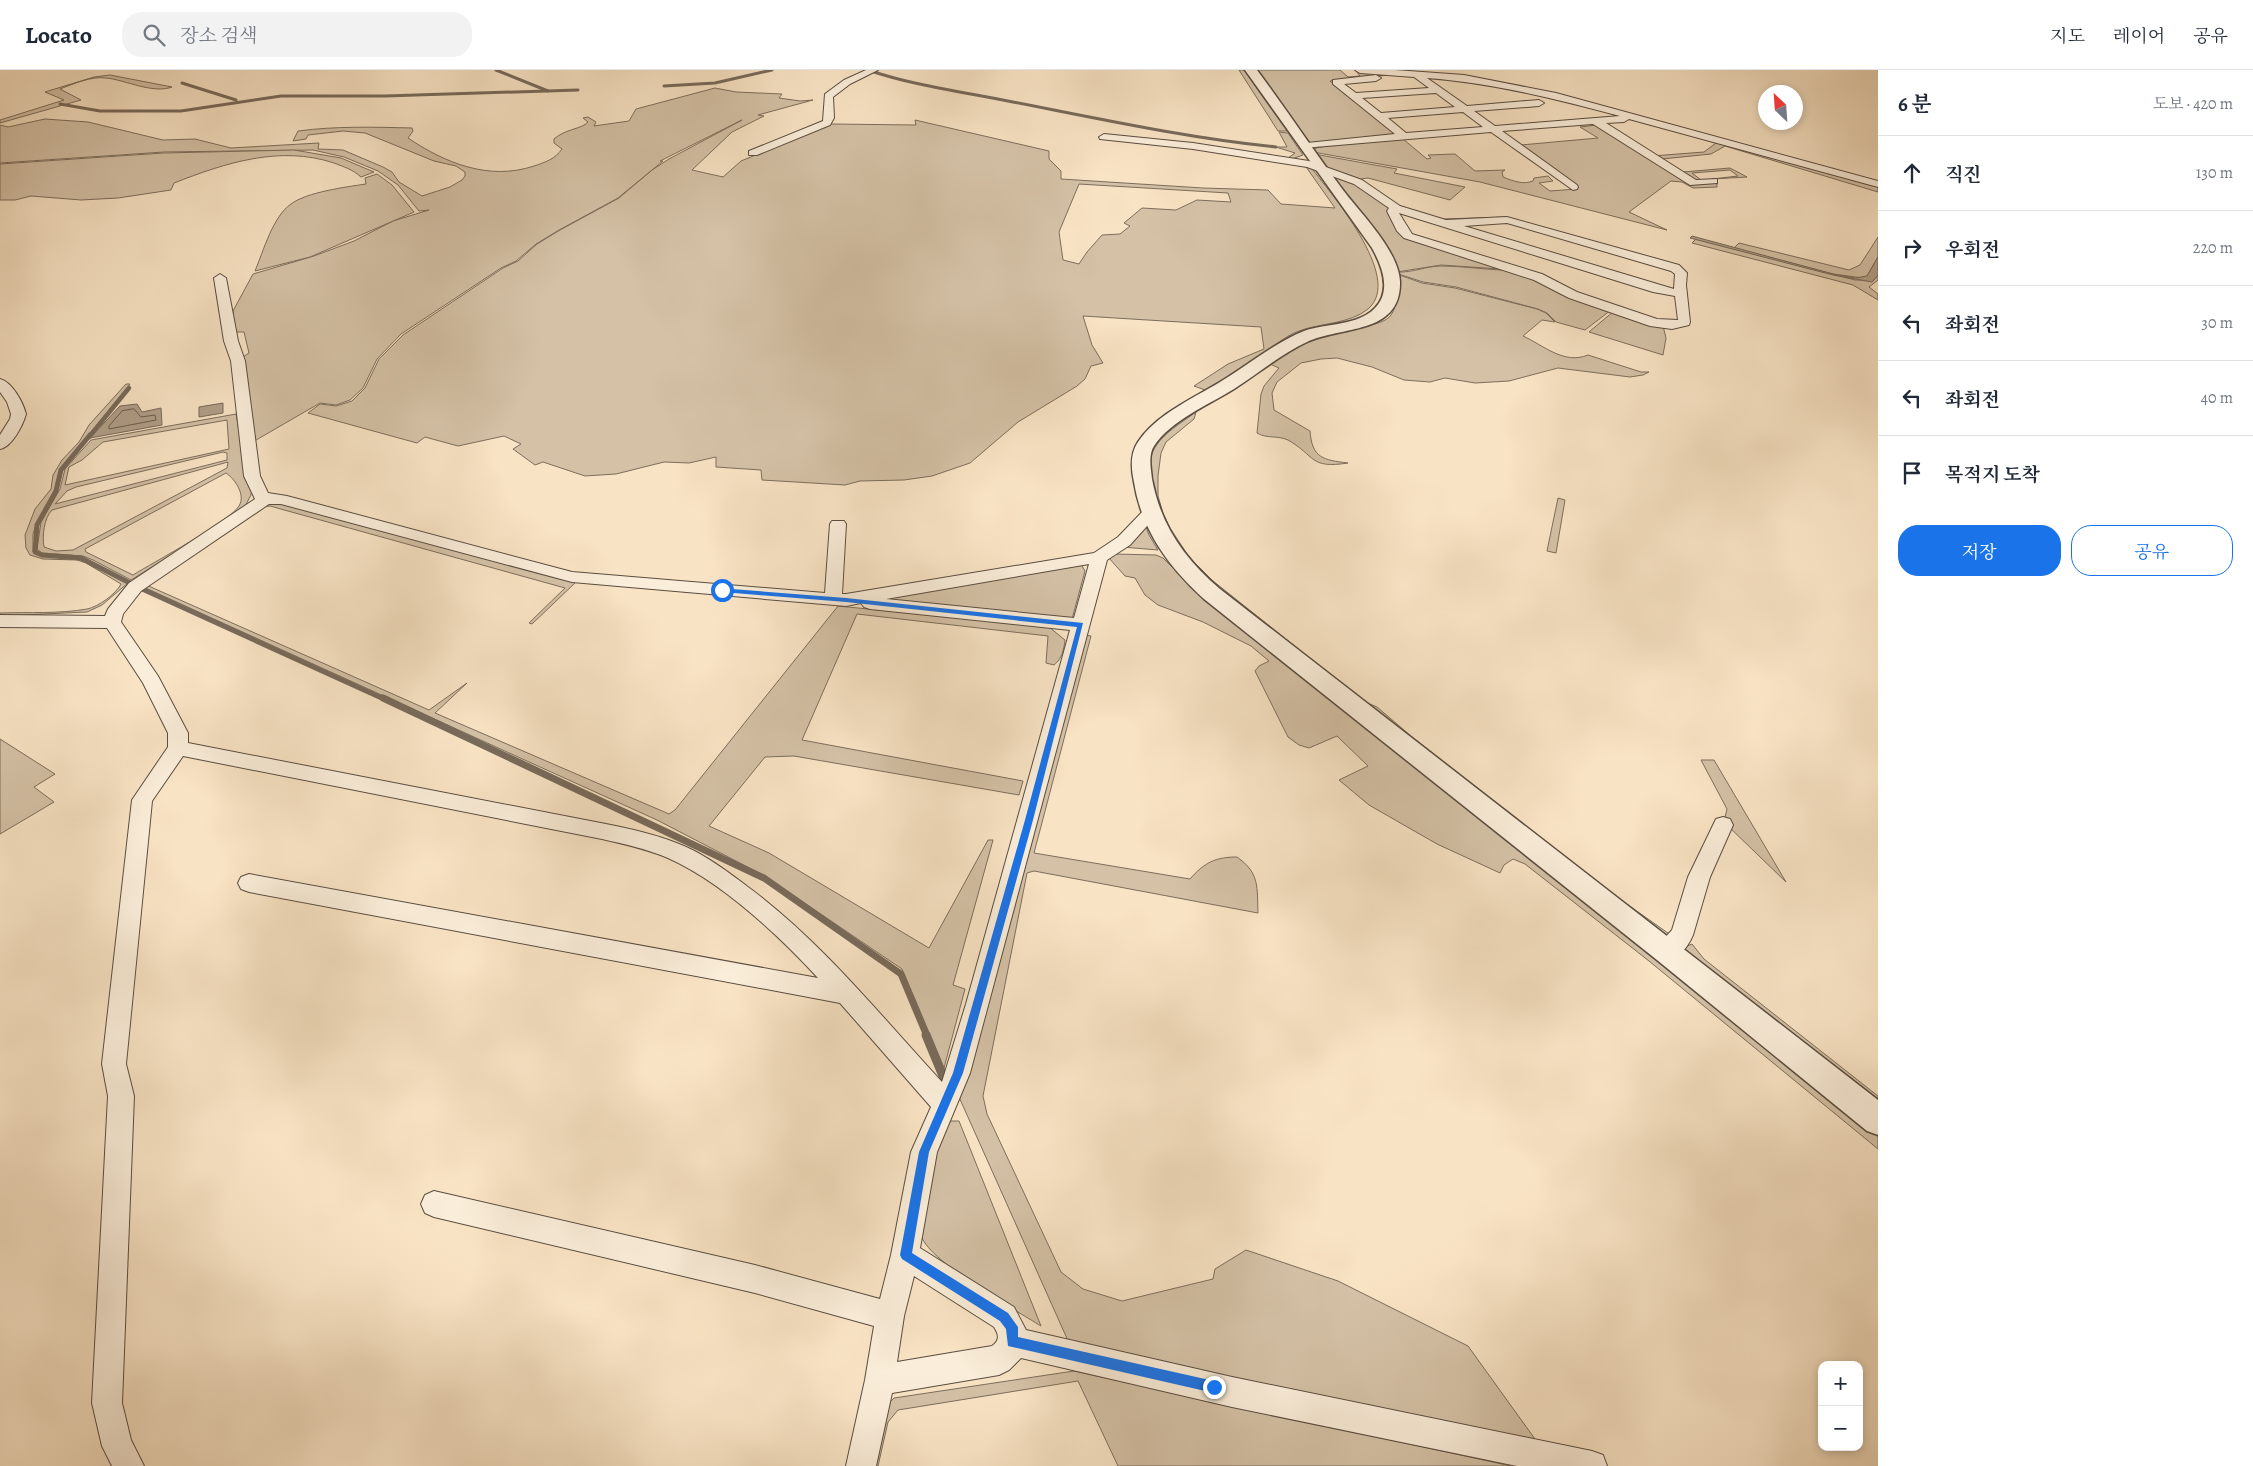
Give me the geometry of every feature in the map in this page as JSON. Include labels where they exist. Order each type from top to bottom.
[{"type":"street","points":[[1251,70],[1307,146],[1387,263],[1392,281],[1389,302],[1386,308],[1365,321],[1324,330],[1302,339],[1197,404],[1155,434],[1146,445],[1141,457],[1142,475],[1150,513],[1168,547],[1182,565],[1212,594],[1667,951],[1878,1120]]},
{"type":"street","points":[[1360,70],[1417,74],[1463,74],[1556,96],[1878,184]]},
{"type":"street","points":[[753,153],[827,123],[829,118],[828,96],[847,82],[871,71]]},
{"type":"street","points":[[1404,136],[1336,82],[1417,74],[1573,187]]},
{"type":"street","points":[[1354,96],[1439,90]]},
{"type":"street","points":[[1378,116],[1539,103]]},
{"type":"street","points":[[1307,146],[1404,136],[1637,118]]},
{"type":"street","points":[[1595,121],[1694,183],[1713,181]]},
{"type":"street","points":[[1104,137],[1193,146],[1297,162],[1321,168],[1358,182],[1396,208],[1657,289],[1682,294]]},
{"type":"street","points":[[1396,208],[1393,211],[1403,231],[1408,236],[1538,277],[1573,295],[1655,323],[1672,326],[1684,322],[1685,308],[1681,272],[1669,266],[1507,220],[1447,224]]},
{"type":"street","points":[[220,278],[225,314],[238,361],[252,476],[259,488],[260,495],[265,499]]},
{"type":"street","points":[[0,383],[19,408],[20,417],[0,445]]},
{"type":"street","points":[[129,1466],[117,1446],[107,1403],[121,1096],[114,1064],[142,800],[178,748],[178,733],[151,681],[112,622],[114,612],[134,586],[265,499],[281,498],[572,577],[839,600],[1081,625]]},
{"type":"street","points":[[839,600],[1099,557],[1124,541],[1150,513]]},
{"type":"street","points":[[838,524],[839,600]]},
{"type":"street","points":[[861,1466],[880,1380],[890,1316],[906,1255],[924,1152],[958,1073],[1099,557]]},
{"type":"street","points":[[0,621],[112,622]]},
{"type":"street","points":[[178,748],[592,829],[634,838],[671,850],[706,868],[762,908],[849,994],[944,1103]]},
{"type":"street","points":[[1667,951],[1682,935],[1699,877],[1723,825]]},
{"type":"street","points":[[249,883],[849,994]]},
{"type":"street","points":[[434,1204],[755,1279],[890,1316]]},
{"type":"street","points":[[880,1380],[998,1360],[1010,1352],[1012,1327],[1004,1317],[906,1255]]},
{"type":"street","points":[[1012,1342],[1232,1392],[1592,1466]]},
{"type":"shaded area","points":[[1239,70],[1244,70],[1287,131],[1278,131]]},
{"type":"shaded area","points":[[1254,70],[1340,70],[1348,77],[1360,76],[1356,71],[1399,74],[1330,81],[1398,135],[1309,143]]},
{"type":"shaded area","points":[[110,75],[172,87],[156,89],[114,79],[88,79],[60,89],[81,100],[0,123],[0,120],[64,100],[45,92],[94,77]]},
{"type":"shaded area","points":[[715,88],[736,92],[782,94],[779,98],[800,101],[813,100],[758,115],[764,116],[732,132],[692,170],[723,177],[741,161],[831,124],[916,125],[915,120],[1049,151],[1049,159],[1061,171],[1061,179],[1268,190],[1281,204],[1335,208],[1304,164],[1309,165],[1319,177],[1360,235],[1371,257],[1377,277],[1377,295],[1368,309],[1361,314],[1353,318],[1307,328],[1293,334],[1245,367],[1205,390],[1194,386],[1228,364],[1264,349],[1261,327],[1083,316],[1092,345],[1103,363],[1091,366],[1085,379],[1077,386],[1018,422],[970,463],[932,476],[904,480],[860,481],[845,485],[762,480],[761,470],[716,467],[716,457],[689,463],[664,462],[616,474],[585,476],[543,462],[535,465],[513,449],[521,444],[504,436],[458,446],[425,437],[417,443],[308,413],[320,404],[336,406],[352,401],[365,388],[379,359],[403,335],[503,268],[518,261],[537,244],[619,198],[650,171],[618,198],[536,244],[516,261],[501,268],[401,334],[377,359],[363,388],[350,400],[336,405],[320,403],[251,443],[243,357],[249,353],[244,332],[235,332],[233,311],[253,274],[314,256],[354,241],[393,221],[429,210],[419,211],[398,185],[378,171],[344,157],[313,150],[164,152],[0,163],[0,125],[8,127],[45,119],[88,122],[163,140],[195,139],[231,148],[319,143],[318,149],[343,150],[383,167],[392,172],[399,182],[422,196],[450,187],[462,180],[465,172],[456,166],[434,161],[365,133],[343,131],[308,135],[306,139],[293,141],[298,131],[312,129],[355,127],[412,128],[413,131],[408,138],[452,162],[484,170],[517,170],[550,160],[562,149],[554,143],[554,139],[588,122],[583,118],[588,117],[596,122],[594,126],[629,121],[636,109]],"holes":[[[742,120],[652,170],[663,161],[660,161]],[[1079,184],[1228,193],[1231,202],[1197,200],[1176,210],[1142,208],[1124,223],[1130,226],[1120,234],[1102,235],[1079,264],[1063,260],[1059,232]]]},
{"type":"shaded area","points":[[1647,123],[1878,186],[1878,192],[1725,146],[1711,154],[1662,159],[1683,172],[1730,168],[1747,177],[1712,179],[1738,176],[1730,170],[1692,173],[1701,180],[1694,181],[1652,156],[1704,152],[1716,143]]},
{"type":"shaded area","points":[[1596,125],[1691,184],[1717,183],[1717,187],[1693,188],[1682,182],[1671,181],[1629,212],[1667,230],[1480,182],[1313,152],[1316,148],[1327,146],[1403,139],[1427,159],[1431,158],[1428,155],[1455,154],[1475,171],[1505,170],[1502,172],[1503,177],[1522,183],[1533,181],[1534,178],[1548,176],[1553,181],[1539,183],[1550,191],[1577,189],[1521,145],[1598,138],[1580,127]]},
{"type":"shaded area","points":[[1279,132],[1288,133],[1303,155],[1292,159],[1288,158],[1295,153],[1276,147],[1287,147]]},
{"type":"shaded area","points":[[294,150],[341,158],[374,172],[361,177],[345,167],[314,158],[273,156],[233,163],[213,169],[174,183],[171,190],[118,198],[81,200],[31,196],[15,200],[0,200],[0,164],[163,153]]},
{"type":"shaded area","points":[[1314,154],[1397,169],[1394,173],[1465,187],[1450,200],[1368,178],[1361,179],[1398,206],[1441,219],[1506,217],[1579,238],[1503,218],[1444,220],[1405,209],[1392,204],[1360,181],[1324,166]]},
{"type":"shaded area","points":[[377,174],[392,185],[414,212],[310,257],[255,271],[274,225],[291,204],[316,193],[366,184],[365,178]]},
{"type":"shaded area","points":[[1332,176],[1356,183],[1388,207],[1402,233],[1500,269],[1457,266],[1501,270],[1508,269],[1611,310],[1585,330],[1556,322],[1547,313],[1538,309],[1456,287],[1423,282],[1392,272]],"holes":[[[1441,265],[1456,266],[1430,267],[1397,272]]]},
{"type":"shaded area","points":[[1878,237],[1878,257],[1867,276],[1863,278],[1833,274],[1734,248],[1739,243],[1849,270],[1860,265]]},
{"type":"shaded area","points":[[1696,239],[1855,280],[1874,280],[1878,275],[1878,280],[1869,287],[1878,294],[1878,300],[1853,285],[1692,243]]},
{"type":"shaded area","points":[[1394,273],[1422,283],[1455,288],[1537,309],[1546,313],[1555,322],[1542,320],[1523,336],[1546,349],[1562,356],[1571,358],[1588,355],[1641,372],[1649,372],[1630,377],[1558,368],[1509,381],[1475,383],[1445,378],[1430,382],[1404,380],[1372,367],[1337,358],[1321,359],[1301,363],[1277,382],[1272,393],[1274,410],[1310,431],[1313,447],[1320,456],[1332,461],[1348,463],[1319,463],[1288,440],[1257,433],[1261,394],[1264,386],[1279,368],[1270,364],[1305,343],[1343,330],[1376,324],[1388,318],[1395,306]]},
{"type":"shaded area","points":[[1614,311],[1663,326],[1666,338],[1663,355],[1589,332]]},
{"type":"shaded area","points":[[126,384],[130,384],[60,470],[54,492],[33,534],[33,552],[44,556],[73,558],[85,561],[128,583],[102,605],[87,612],[0,616],[0,613],[55,612],[87,609],[106,600],[121,584],[86,563],[77,560],[43,559],[30,555],[26,548],[25,535],[35,509],[51,489],[53,475],[62,460],[79,442],[89,425]]},
{"type":"shaded area","points":[[1196,412],[1194,419],[1166,442],[1161,453],[1158,476],[1158,496],[1163,513],[1170,528],[1189,557],[1213,581],[1335,678],[1356,698],[1377,707],[1597,883],[1675,938],[1663,938],[1577,877],[1209,584],[1191,566],[1172,542],[1157,514],[1151,494],[1149,465],[1157,444],[1164,436]]},
{"type":"shaded area","points":[[236,414],[244,458],[252,487],[251,495],[243,510],[131,580],[83,556],[42,553],[37,549],[41,522],[60,489],[65,469],[91,440]],"holes":[[[227,420],[229,449],[65,485],[69,467],[82,460],[103,442]],[[223,452],[227,453],[227,460],[55,504],[67,491],[76,487]],[[228,462],[227,468],[73,550],[56,551],[44,547],[44,527],[52,510]],[[226,473],[236,483],[240,492],[241,502],[239,506],[221,522],[133,575],[86,552],[85,549]]]},
{"type":"shaded area","points":[[1558,498],[1565,500],[1556,553],[1547,551]]},
{"type":"shaded area","points":[[278,503],[572,580],[575,583],[532,624],[529,623],[565,588],[270,506],[263,507],[144,584],[429,710],[467,683],[435,713],[669,814],[675,810],[838,606],[1049,627],[1065,640],[1061,657],[1054,665],[1046,663],[1048,636],[857,614],[802,740],[1023,781],[1019,795],[794,756],[765,757],[709,826],[769,853],[929,948],[988,840],[993,840],[953,985],[965,989],[944,1068],[902,969],[763,875],[657,820],[139,585],[263,504]]},
{"type":"shaded area","points":[[1146,527],[1158,550],[1122,547]]},
{"type":"shaded area","points":[[1114,554],[1156,555],[1163,558],[1194,589],[1380,740],[1690,983],[1878,1134],[1878,1149],[1649,961],[1525,864],[1513,859],[1504,865],[1500,873],[1437,844],[1369,805],[1339,780],[1368,766],[1337,736],[1309,748],[1299,745],[1288,737],[1255,671],[1259,666],[1269,661],[1251,646],[1203,622],[1158,605],[1145,595],[1135,578],[1125,576],[1108,557]]},
{"type":"shaded area","points":[[1081,564],[1085,571],[1072,619],[886,600],[885,598]]},
{"type":"shaded area","points":[[1084,635],[1091,636],[1034,853],[1190,879],[1210,862],[1222,858],[1237,857],[1250,869],[1256,882],[1258,913],[1034,871],[1027,873],[983,1096],[987,1114],[1061,1272],[1083,1289],[1122,1301],[1213,1279],[1215,1269],[1246,1250],[1338,1281],[1468,1346],[1540,1446],[1069,1343],[959,1097]]},
{"type":"shaded area","points":[[0,739],[55,774],[34,787],[54,802],[0,834]]},
{"type":"shaded area","points":[[1701,760],[1714,760],[1786,882],[1728,826],[1725,817],[1727,809]]},
{"type":"shaded area","points":[[1692,944],[1704,959],[1878,1096],[1878,1110],[1680,951],[1682,948]]},
{"type":"shaded area","points":[[951,1121],[959,1121],[1041,1326],[993,1297],[954,1270],[926,1245],[921,1234],[924,1198],[941,1132]]},
{"type":"shaded area","points":[[1074,1371],[1511,1466],[1118,1466],[1078,1381],[898,1410],[888,1422],[878,1466],[869,1466],[884,1408],[894,1398]]},
{"type":"water","points":[[1692,236],[1833,274],[1855,278],[1867,276],[1878,257],[1878,275],[1872,282],[1833,275],[1690,238]]},
{"type":"water","points":[[223,403],[223,413],[199,417],[199,407]]},
{"type":"water","points":[[137,404],[142,412],[161,408],[162,425],[90,438],[120,406]]},
{"type":"waterway","points":[[496,70],[548,91]]},
{"type":"waterway","points":[[664,86],[715,83],[772,70]]},
{"type":"waterway","points":[[868,70],[922,85],[1111,121],[1210,139],[1276,147]]},
{"type":"waterway","points":[[182,83],[236,100]]},
{"type":"waterway","points":[[548,91],[578,90]]},
{"type":"waterway","points":[[60,104],[100,111],[181,111],[281,96],[385,96],[548,91]]},
{"type":"waterway","points":[[89,437],[129,388]]},
{"type":"waterway","points":[[90,435],[61,470],[56,491],[37,525],[35,552],[42,555],[81,558],[130,583]]},
{"type":"waterway","points":[[140,588],[386,700]]},
{"type":"waterway","points":[[383,698],[764,878],[901,974],[927,1036]]},
{"type":"waterway","points":[[926,1035],[943,1076]]},
{"type":"route","points":[[722,590],[846,600],[1081,625],[958,1073],[924,1152],[906,1255],[1004,1317],[1012,1327],[1012,1342],[1214,1387]]}]
